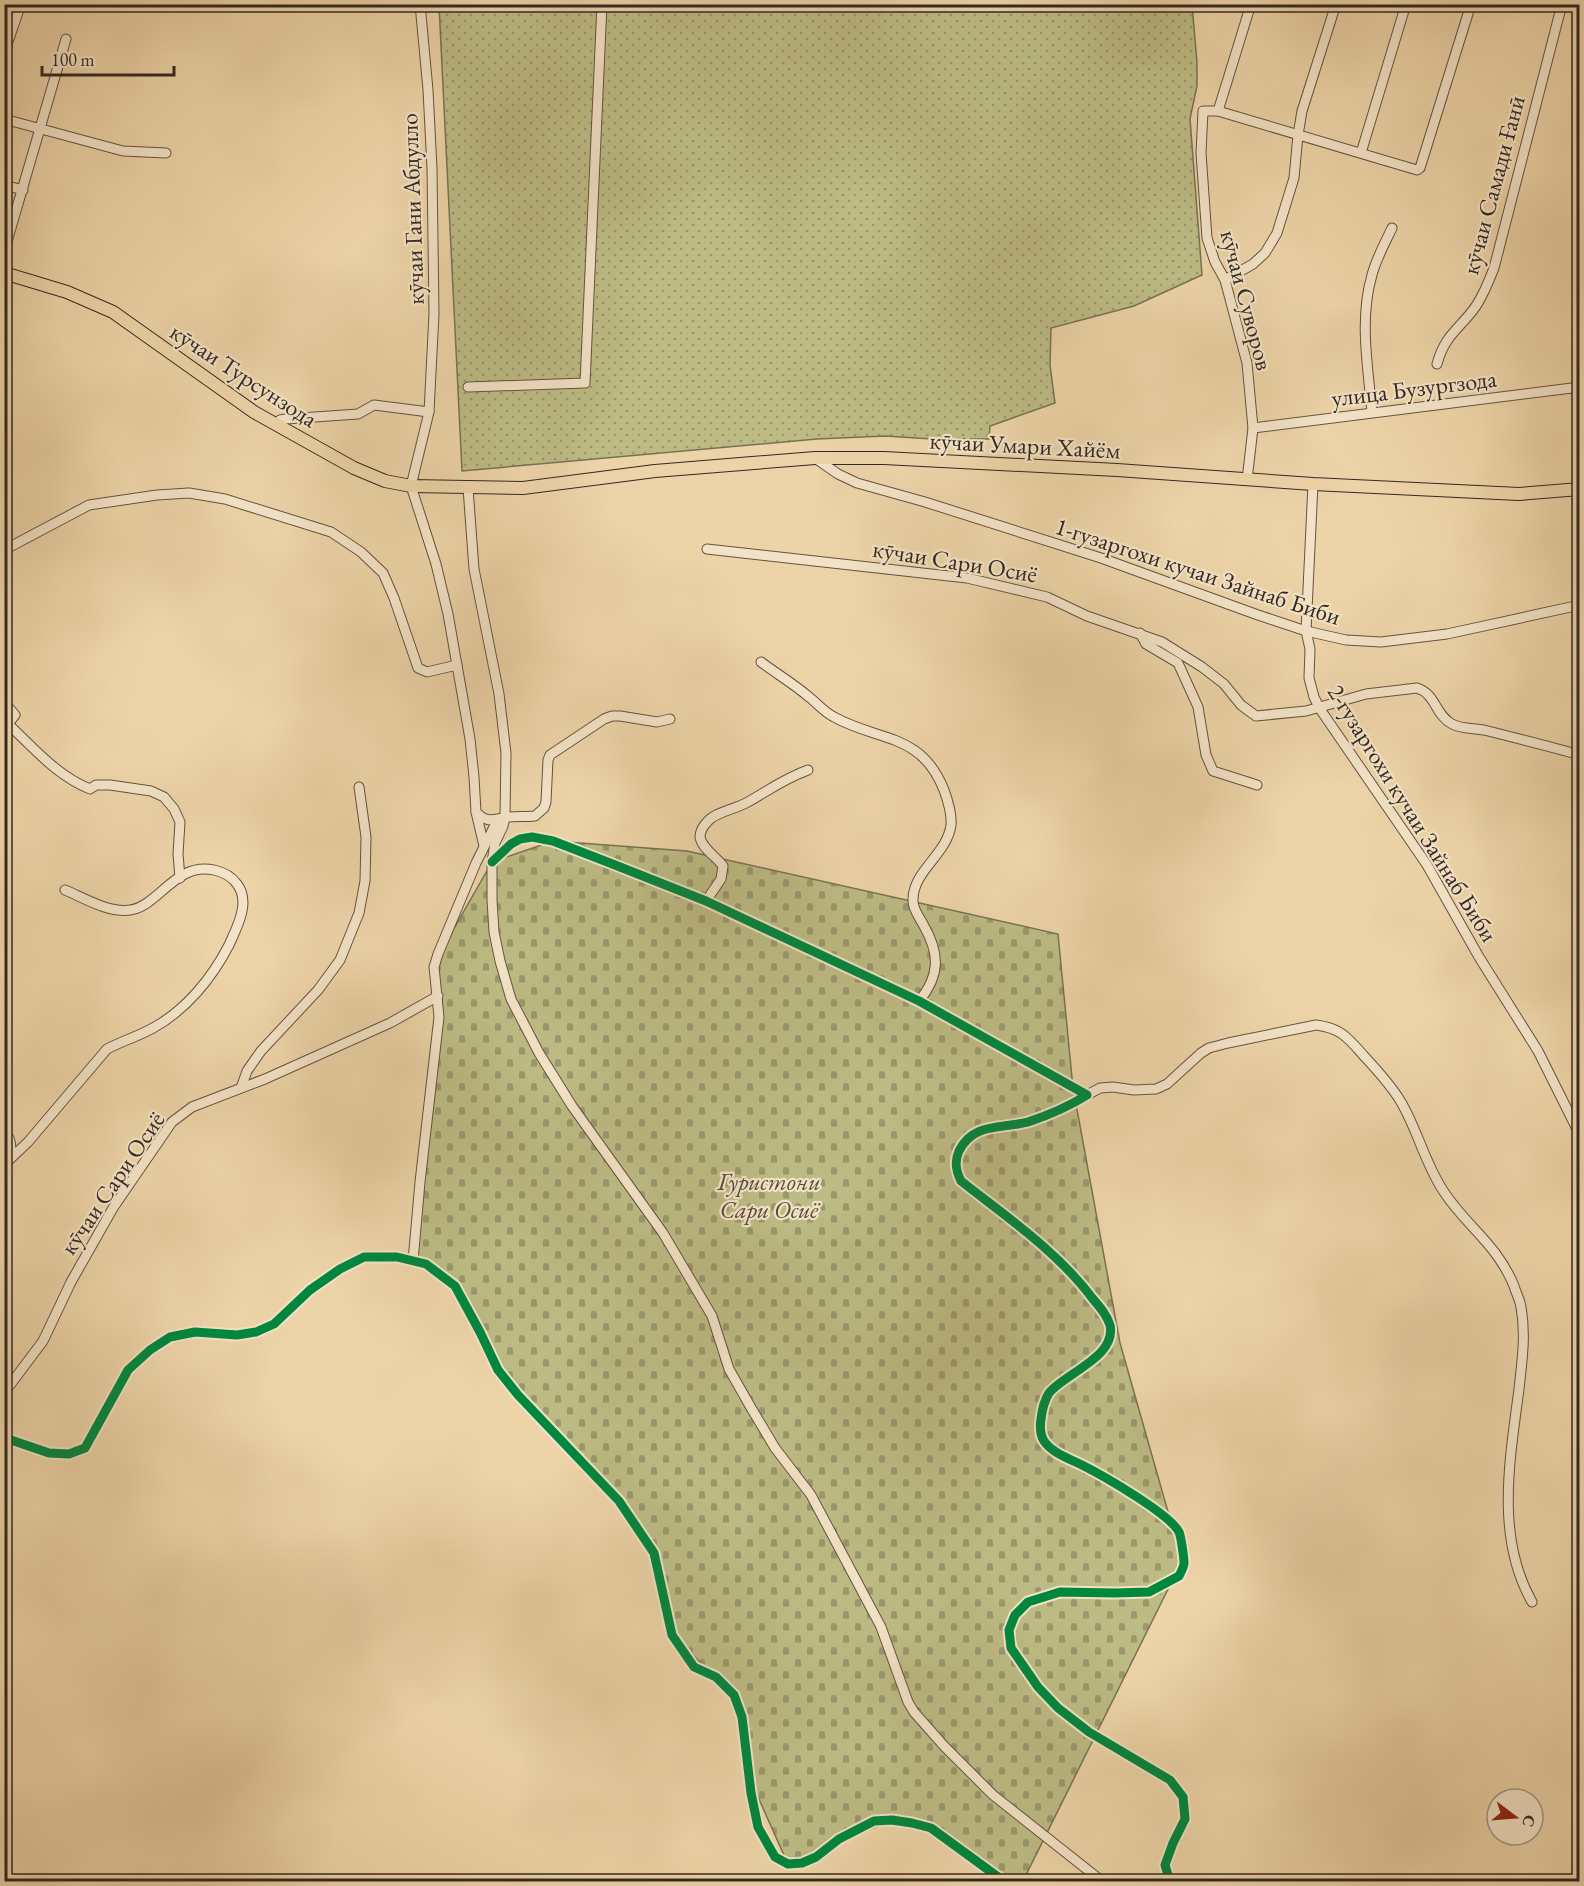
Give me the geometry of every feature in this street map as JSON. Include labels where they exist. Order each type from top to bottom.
[{"type":"main road","name":"кӯчаи Турсунзода","points":[[4,273],[67,292],[113,312],[254,412],[354,468],[385,481],[411,486],[468,488]]},
{"type":"main road","name":"кӯчаи Умари Хайём","points":[[468,488],[533,488],[655,471],[815,458],[884,458],[1519,494],[1580,489]]},
{"type":"street","points":[[4,53],[21,4]]},
{"type":"street","name":"кӯчаи Гани Абдулло","points":[[411,486],[429,412],[435,269],[428,90],[420,4]]},
{"type":"street","points":[[468,387],[585,383],[602,4]]},
{"type":"street","points":[[1251,4],[1218,111],[1417,170],[1420,168],[1471,4]]},
{"type":"street","points":[[1226,280],[1253,264],[1265,253],[1277,233],[1294,178],[1302,111],[1336,4]]},
{"type":"street","points":[[1361,153],[1406,4]]},
{"type":"street","name":"кӯчаи Самади Ғанӣ","points":[[1437,364],[1444,344],[1482,296],[1494,268],[1562,4]]},
{"type":"street","points":[[4,252],[66,39]]},
{"type":"street","name":"кӯчаи Суворов","points":[[1218,111],[1203,111],[1201,153],[1207,238],[1215,262],[1226,280],[1247,363],[1253,428],[1247,480]]},
{"type":"street","points":[[4,119],[123,151],[166,153]]},
{"type":"street","points":[[4,185],[23,190]]},
{"type":"street","points":[[1372,412],[1365,305],[1372,273],[1392,228]]},
{"type":"street","name":"улица Бузургзода","points":[[1253,428],[1580,387]]},
{"type":"street","points":[[276,424],[286,418],[358,414],[374,405],[429,412]]},
{"type":"street","name":"1-гузаргохи кучаи Зайнаб Биби","points":[[815,458],[838,474],[857,483],[925,502],[1101,558],[1306,631],[1346,640],[1381,642],[1447,634],[1580,605]]},
{"type":"street","name":"2-гузаргохи кучаи Зайнаб Биби","points":[[1313,484],[1306,631],[1310,649],[1309,678],[1320,709],[1427,865],[1479,957],[1538,1051],[1580,1135]]},
{"type":"street","points":[[411,486],[436,564],[448,614],[470,739],[476,812],[484,846]]},
{"type":"street","points":[[468,488],[474,569],[499,694],[506,753],[501,819],[503,826],[495,843],[492,862],[494,932],[511,999],[539,1053],[572,1106],[663,1233],[712,1316],[729,1369],[776,1448],[811,1495],[881,1627],[911,1707],[944,1746],[993,1795],[1103,1881]]},
{"type":"street","points":[[4,550],[89,505],[157,495],[189,493],[225,499],[331,532],[362,552],[383,573],[418,668],[426,672],[457,665]]},
{"type":"street","name":"кӯчаи Сари Осиё","points":[[707,549],[967,578],[1047,597],[1087,616],[1162,642],[1224,684],[1241,705],[1256,716],[1320,709],[1366,694],[1418,688],[1429,694],[1444,719],[1453,725],[1516,738],[1580,755]]},
{"type":"street","points":[[1140,633],[1146,644],[1178,663],[1198,706],[1206,755],[1213,771],[1257,785]]},
{"type":"street","points":[[761,662],[835,718],[911,747],[928,761],[937,774],[948,802],[951,822],[949,835],[943,847],[919,878],[913,898],[913,906],[931,938],[935,951],[934,976],[929,990],[919,1001]]},
{"type":"street","points":[[4,702],[15,715],[6,725],[48,763],[77,784],[90,789],[96,785],[110,785],[151,791],[164,796],[180,822],[178,854],[180,878]]},
{"type":"street","points":[[476,812],[486,819],[535,816],[546,802],[550,755],[604,719],[620,716],[657,722],[670,719]]},
{"type":"street","points":[[706,901],[721,879],[723,866],[717,857],[704,846],[700,837],[702,828],[709,819],[747,802],[788,777],[808,770]]},
{"type":"street","points":[[241,1088],[247,1071],[261,1051],[318,990],[340,960],[359,913],[365,881],[366,837],[359,787]]},
{"type":"street","points":[[413,1261],[439,1017],[434,967],[484,846],[501,819]]},
{"type":"street","points":[[492,862],[511,844],[520,839],[532,837],[554,841],[706,901],[919,1001],[1087,1095]]},
{"type":"street","points":[[7,1163],[28,1142],[107,1049],[125,1039],[151,1030],[171,1017],[199,991],[227,949],[243,910],[243,900],[238,885],[223,873],[207,869],[198,869],[171,882],[150,901],[130,910],[108,908],[65,890]]},
{"type":"street","name":"кӯчаи Сари Осиё","points":[[4,1393],[44,1341],[71,1282],[113,1208],[172,1122],[192,1107],[265,1079],[390,1023],[438,996]]},
{"type":"street","points":[[1170,1881],[1165,1865],[1185,1819],[1183,1797],[1170,1780],[1089,1732],[1058,1708],[1038,1687],[1011,1648],[1009,1630],[1015,1615],[1028,1602],[1060,1592],[1149,1592],[1179,1576],[1184,1563],[1179,1531],[1163,1514],[1105,1477],[1052,1449],[1044,1441],[1041,1433],[1041,1418],[1044,1402],[1058,1385],[1100,1353],[1108,1342],[1110,1325],[1105,1314],[1083,1285],[1058,1258],[962,1181],[956,1170],[957,1156],[963,1142],[972,1134],[1051,1114],[1101,1088],[1156,1089],[1167,1084],[1209,1048],[1316,1025],[1340,1031],[1381,1075],[1401,1101],[1433,1174],[1444,1193],[1496,1252],[1511,1278],[1521,1304],[1524,1326],[1523,1352],[1510,1461],[1509,1521],[1515,1558],[1523,1586],[1532,1602]]},
{"type":"street","points":[[4,1131],[8,1134],[11,1146],[7,1163]]},
{"type":"street","points":[[4,1436],[49,1453],[69,1454],[85,1448],[128,1370],[150,1350],[170,1337],[195,1332],[237,1335],[256,1332],[274,1324],[310,1290],[340,1269],[364,1257],[397,1257],[426,1264],[455,1286],[498,1370],[518,1395],[619,1501],[654,1553],[672,1635],[694,1667],[716,1677],[734,1695],[742,1718],[751,1793],[758,1827],[775,1857],[788,1864],[802,1863],[816,1857],[839,1839],[874,1821],[892,1820],[930,1828],[1005,1881]]},
{"type":"green space","points":[[439,5],[1192,5],[1197,86],[1190,119],[1202,275],[1134,306],[1051,328],[1050,365],[1055,403],[990,426],[989,439],[885,436],[817,439],[462,471]]},
{"type":"green space","name":"Гуристони Сари Осиё","points":[[553,841],[687,851],[1058,934],[1073,1088],[1120,1343],[1182,1561],[1023,1881],[1005,1881],[931,1828],[892,1820],[788,1864],[749,1777],[734,1695],[672,1635],[654,1553],[572,1452],[498,1370],[455,1286],[413,1261],[439,1017],[436,960],[492,862]]},
{"type":"cycle path","points":[[492,862],[511,844],[520,839],[532,837],[553,841],[610,863],[706,901],[919,1001],[1087,1095],[1051,1114],[1028,1122],[989,1128],[972,1135],[959,1151],[956,1166],[961,1181],[1048,1250],[1064,1266],[1101,1308],[1110,1325],[1110,1336],[1106,1346],[1088,1364],[1047,1396],[1041,1422],[1044,1441],[1056,1452],[1135,1495],[1163,1515],[1180,1534],[1184,1563],[1179,1576],[1149,1592],[1060,1592],[1028,1602],[1015,1615],[1009,1630],[1011,1648],[1038,1687],[1058,1708],[1089,1732],[1170,1780],[1183,1797],[1185,1819],[1165,1865],[1170,1882]]},
{"type":"cycle path","points":[[4,1436],[49,1453],[69,1454],[85,1448],[128,1370],[150,1350],[170,1337],[195,1332],[237,1335],[256,1332],[274,1324],[310,1290],[340,1269],[364,1257],[397,1257],[426,1264],[455,1286],[498,1370],[518,1395],[619,1501],[654,1553],[672,1635],[694,1667],[716,1677],[734,1695],[742,1717],[751,1793],[758,1827],[775,1857],[788,1864],[802,1863],[816,1857],[839,1839],[874,1821],[892,1820],[931,1828],[1005,1882]]}]
